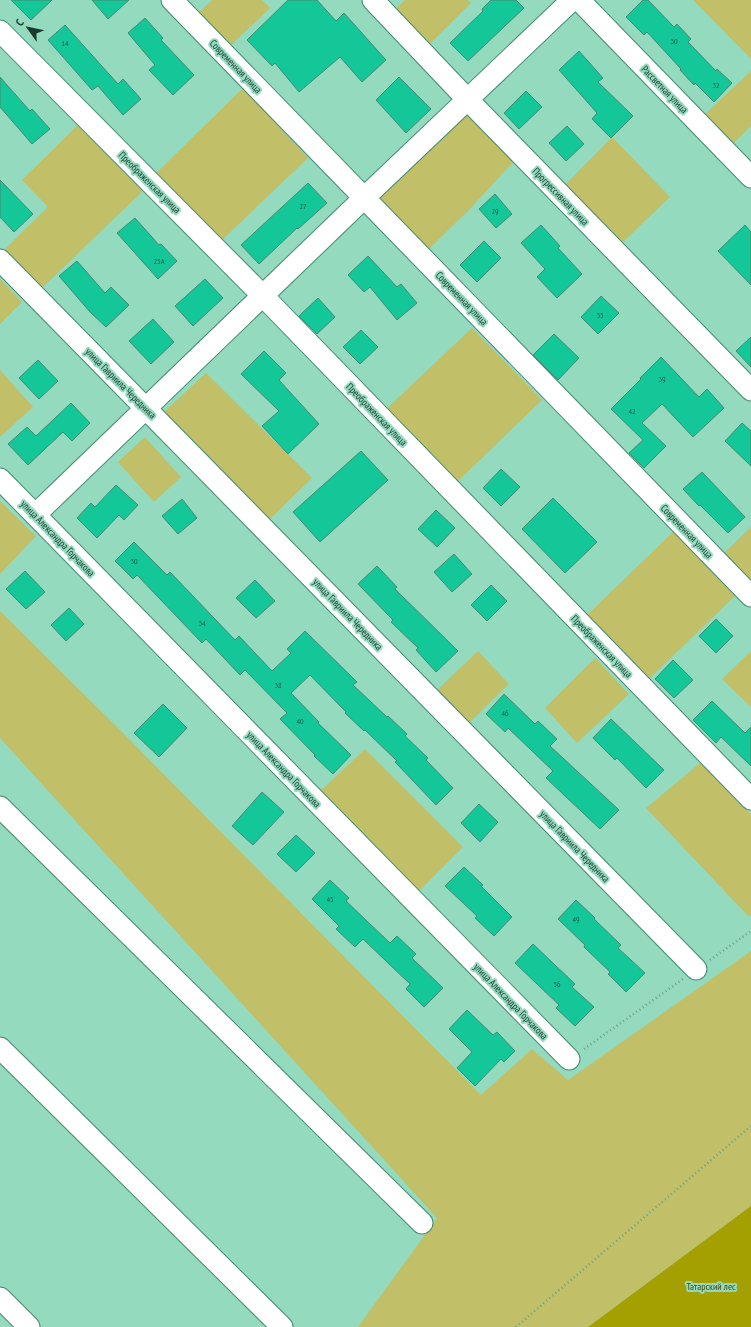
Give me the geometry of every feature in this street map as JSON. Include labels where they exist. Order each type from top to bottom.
[{"type":"street","name":"Современная улица","points":[[172,0],[751,596]]},
{"type":"street","name":"Прогрессивная улица","points":[[373,0],[467,99],[751,390]]},
{"type":"street","points":[[35,515],[467,99],[572,0]]},
{"type":"street","name":"Рассветная улица","points":[[579,0],[751,177]]},
{"type":"street","name":"Преображенская улица","points":[[0,30],[263,296],[751,799]]},
{"type":"street","name":"улица Гавриила Чередника","points":[[0,260],[696,970]]},
{"type":"street","name":"улица Александра Горчакова","points":[[0,479],[569,1059]]},
{"type":"street","points":[[0,807],[422,1223]]},
{"type":"street","points":[[0,1048],[282,1327]]},
{"type":"street","points":[[0,1298],[29,1327]]},
{"type":"path","points":[[569,1059],[751,931]]},
{"type":"path","points":[[516,1327],[751,1126]]},
{"type":"shaded area","points":[[212,0],[262,0],[270,8],[226,50],[195,16]]},
{"type":"shaded area","points":[[405,0],[468,0],[471,3],[426,48],[392,12]]},
{"type":"shaded area","points":[[693,0],[751,0],[751,59]]},
{"type":"shaded area","points":[[751,71],[751,126],[731,146],[702,117]]},
{"type":"shaded area","points":[[243,88],[308,158],[218,244],[151,178]]},
{"type":"shaded area","points":[[468,106],[516,159],[469,210],[427,251],[375,196]]},
{"type":"shaded area","points":[[82,121],[146,188],[41,289],[4,250],[48,207],[22,180]]},
{"type":"shaded area","points":[[612,137],[670,197],[621,244],[564,186]]},
{"type":"shaded area","points":[[0,279],[22,302],[0,324]]},
{"type":"shaded area","points":[[472,328],[542,400],[455,484],[383,412]]},
{"type":"shaded area","points":[[0,370],[33,407],[0,437]]},
{"type":"shaded area","points":[[206,373],[312,478],[268,521],[164,412]]},
{"type":"shaded area","points":[[145,437],[181,477],[154,502],[118,462]]},
{"type":"shaded area","points":[[0,501],[36,536],[0,574]]},
{"type":"shaded area","points":[[751,527],[751,581],[723,554]]},
{"type":"shaded area","points":[[675,530],[736,595],[647,681],[584,618]]},
{"type":"shaded area","points":[[0,611],[121,731],[481,1095],[532,1049],[568,1080],[751,951],[751,1206],[588,1327],[358,1327],[437,1218],[0,738]]},
{"type":"shaded area","points":[[478,651],[509,684],[467,725],[434,693]]},
{"type":"shaded area","points":[[751,651],[751,707],[722,679]]},
{"type":"shaded area","points":[[595,658],[629,694],[577,743],[545,708]]},
{"type":"shaded area","points":[[365,749],[463,847],[417,893],[315,796]]},
{"type":"shaded area","points":[[700,763],[751,814],[751,915],[749,917],[646,808]]},
{"type":"green space","name":"Татарский лес","points":[[751,1206],[751,1327],[588,1327]]},
{"type":"building","points":[[11,0],[52,0],[31,20]]},
{"type":"building","points":[[92,0],[129,0],[108,19]]},
{"type":"building","points":[[288,0],[317,0],[336,21],[344,13],[386,60],[362,82],[340,57],[299,92],[275,63],[272,66],[247,40]]},
{"type":"building","points":[[491,0],[516,0],[524,8],[468,61],[450,43],[483,11],[482,9]]},
{"type":"building","points":[[643,0],[648,0],[674,27],[677,24],[691,39],[688,42],[716,71],[717,69],[732,83],[714,102],[695,83],[694,85],[647,32],[644,35],[626,17]]},
{"type":"building","points":[[145,18],[163,38],[161,40],[194,75],[173,95],[149,70],[155,65],[128,33]]},
{"type":"building","points":[[65,25],[118,84],[123,79],[141,99],[123,115],[98,86],[92,90],[48,40]]},
{"type":"building","points":[[579,51],[603,78],[598,82],[633,116],[611,138],[592,119],[597,113],[559,70]]},
{"type":"building","points":[[0,77],[30,111],[32,109],[50,129],[32,144],[0,107]]},
{"type":"building","points":[[399,77],[431,109],[406,133],[376,100]]},
{"type":"building","points":[[526,91],[542,107],[519,129],[504,113]]},
{"type":"building","points":[[567,126],[584,144],[566,161],[549,143]]},
{"type":"building","points":[[0,180],[33,214],[14,232],[0,217]]},
{"type":"building","points":[[308,183],[327,203],[298,229],[297,228],[259,264],[241,245]]},
{"type":"building","points":[[495,194],[512,214],[496,228],[479,209]]},
{"type":"building","points":[[135,218],[159,245],[161,244],[177,261],[158,279],[117,233]]},
{"type":"building","points":[[541,225],[560,246],[558,248],[582,274],[557,298],[537,277],[545,269],[521,243]]},
{"type":"building","points":[[745,225],[751,232],[751,285],[718,251]]},
{"type":"building","points":[[484,241],[501,258],[477,282],[460,265]]},
{"type":"building","points":[[368,256],[397,287],[401,284],[417,303],[397,320],[370,287],[364,292],[348,275]]},
{"type":"building","points":[[77,261],[105,293],[111,287],[129,305],[106,327],[90,312],[59,276]]},
{"type":"building","points":[[205,279],[223,298],[193,326],[175,306]]},
{"type":"building","points":[[601,296],[619,313],[598,334],[581,317]]},
{"type":"building","points":[[318,298],[335,317],[317,334],[299,316]]},
{"type":"building","points":[[153,319],[174,342],[151,364],[129,341]]},
{"type":"building","points":[[361,330],[378,347],[360,364],[343,347]]},
{"type":"building","points":[[554,334],[579,358],[558,380],[533,355]]},
{"type":"building","points":[[751,337],[751,367],[736,351]]},
{"type":"building","points":[[264,351],[286,373],[279,380],[319,424],[288,454],[262,426],[279,411],[241,374]]},
{"type":"building","points":[[661,357],[699,397],[707,389],[724,408],[693,437],[662,404],[642,423],[666,446],[644,468],[629,453],[643,440],[611,409]]},
{"type":"building","points":[[38,360],[58,381],[39,399],[19,378]]},
{"type":"building","points":[[71,403],[90,423],[72,441],[63,432],[28,465],[8,444],[27,427],[36,436]]},
{"type":"building","points":[[742,423],[751,431],[751,466],[725,441]]},
{"type":"building","points":[[361,451],[388,480],[320,542],[293,512]]},
{"type":"building","points":[[501,469],[520,487],[501,506],[483,488]]},
{"type":"building","points":[[702,472],[745,517],[728,533],[683,489]]},
{"type":"building","points":[[116,485],[138,505],[124,520],[119,515],[97,538],[77,518],[91,503],[95,507]]},
{"type":"building","points":[[553,498],[597,542],[565,573],[522,529]]},
{"type":"building","points":[[182,499],[197,518],[178,534],[162,516]]},
{"type":"building","points":[[436,510],[455,528],[437,547],[418,529]]},
{"type":"building","points":[[134,542],[167,575],[170,572],[235,640],[239,636],[272,671],[291,653],[287,649],[305,631],[357,682],[353,685],[407,734],[405,736],[428,758],[426,760],[453,788],[436,805],[395,762],[397,761],[345,713],[346,712],[310,675],[291,693],[319,722],[318,723],[351,755],[333,774],[280,719],[287,713],[245,670],[240,675],[206,639],[202,643],[137,575],[133,579],[115,561]]},
{"type":"building","points":[[454,554],[472,574],[452,592],[434,572]]},
{"type":"building","points":[[377,566],[397,587],[395,589],[458,651],[436,672],[416,650],[418,648],[391,622],[393,620],[358,584]]},
{"type":"building","points":[[25,571],[45,592],[26,609],[6,589]]},
{"type":"building","points":[[255,580],[275,601],[256,618],[236,598]]},
{"type":"building","points":[[491,585],[507,601],[487,621],[471,605]]},
{"type":"building","points":[[69,608],[84,624],[66,641],[51,625]]},
{"type":"building","points":[[716,619],[733,636],[716,653],[699,636]]},
{"type":"building","points":[[673,660],[693,680],[674,698],[655,679]]},
{"type":"building","points":[[504,694],[535,724],[538,721],[557,739],[550,746],[619,810],[600,829],[546,778],[553,771],[508,728],[505,732],[486,714]]},
{"type":"building","points":[[712,701],[745,733],[751,727],[751,766],[721,737],[716,743],[693,720]]},
{"type":"building","points":[[163,704],[187,728],[159,757],[134,733]]},
{"type":"building","points":[[611,719],[664,770],[646,788],[617,758],[615,760],[593,738]]},
{"type":"building","points":[[262,792],[284,812],[253,845],[232,826]]},
{"type":"building","points":[[479,804],[498,822],[480,842],[461,823]]},
{"type":"building","points":[[296,835],[315,853],[296,872],[277,854]]},
{"type":"building","points":[[464,867],[483,885],[481,886],[512,917],[494,936],[475,918],[477,916],[445,886]]},
{"type":"building","points":[[330,880],[349,898],[346,901],[390,943],[397,936],[416,954],[412,958],[443,988],[424,1007],[406,989],[410,984],[363,939],[355,947],[336,929],[339,926],[312,899]]},
{"type":"building","points":[[576,900],[621,945],[618,948],[645,973],[626,992],[608,974],[610,972],[584,947],[585,945],[558,919]]},
{"type":"building","points":[[533,944],[575,984],[572,987],[594,1007],[575,1026],[556,1008],[559,1005],[515,963]]},
{"type":"building","points":[[467,1010],[493,1035],[497,1032],[515,1051],[504,1062],[501,1059],[475,1086],[457,1068],[472,1052],[449,1029]]}]
